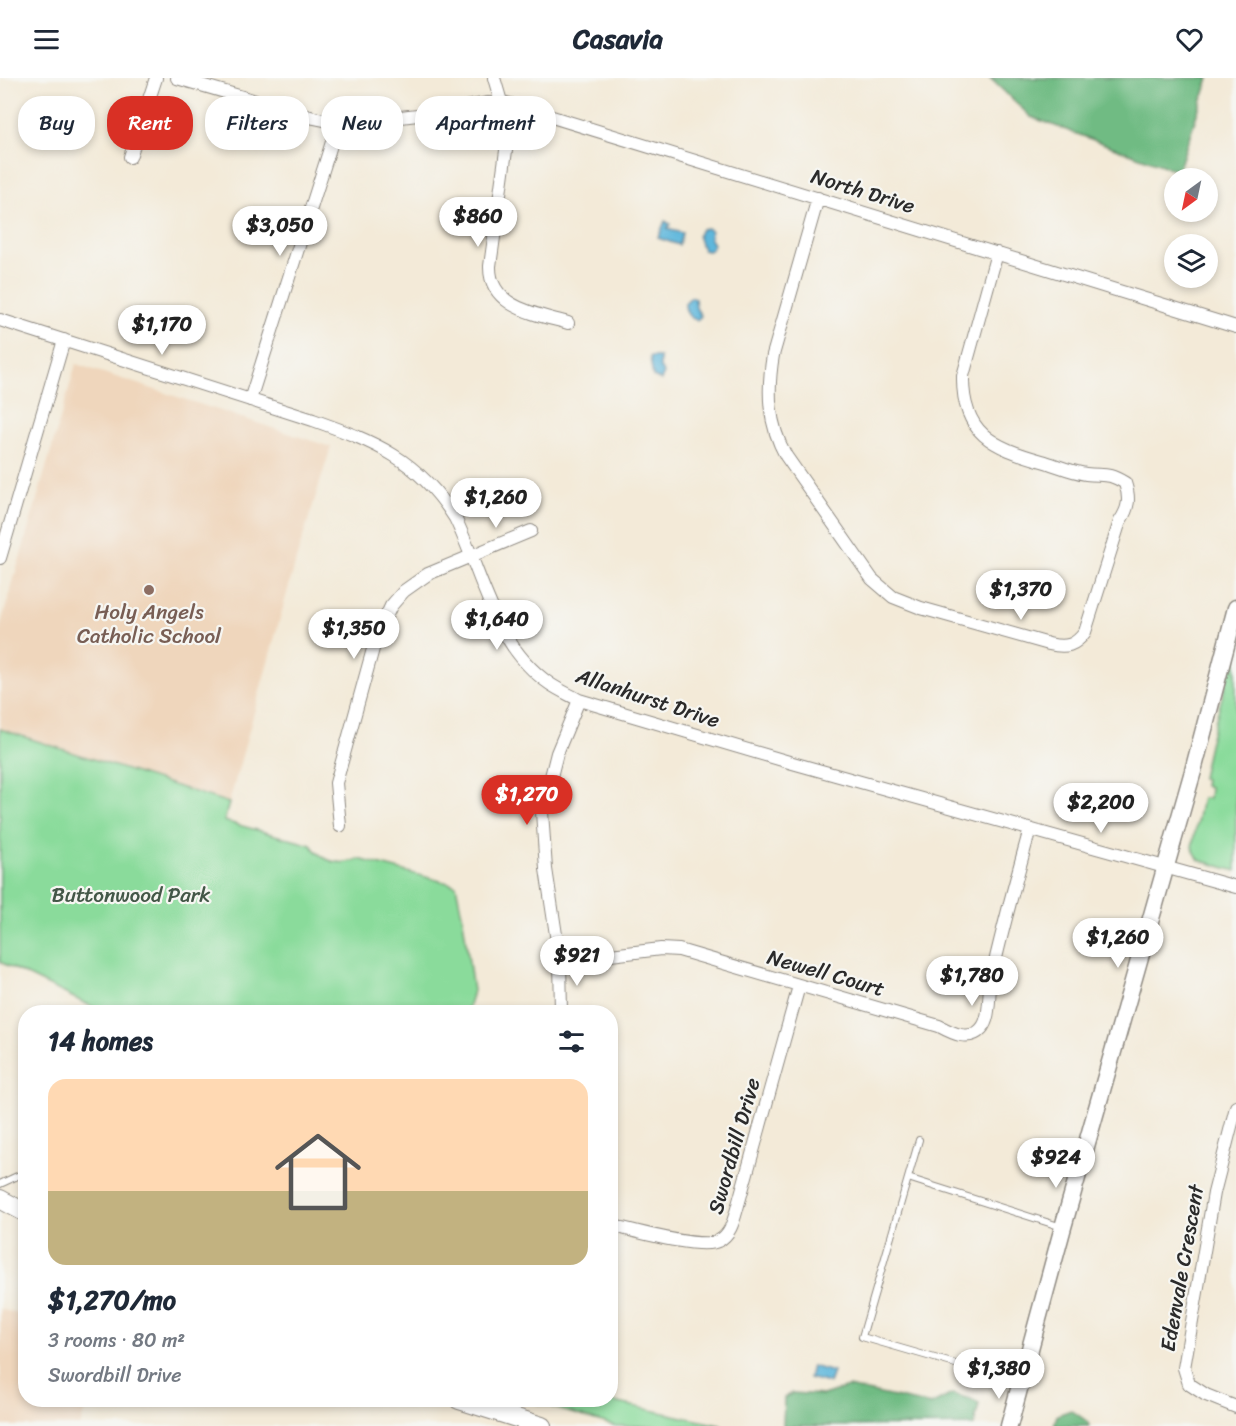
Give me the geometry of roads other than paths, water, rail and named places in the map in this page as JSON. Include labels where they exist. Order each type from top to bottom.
[{"type":"main road","points":[[1010,1426],[1236,608]]},
{"type":"main road","points":[[0,1199],[18,1209]]},
{"type":"main road","points":[[474,1407],[505,1421],[542,1426]]},
{"type":"street","points":[[130,158],[156,78]]},
{"type":"street","points":[[177,78],[321,119]]},
{"type":"street","points":[[494,78],[499,96]]},
{"type":"street","name":"North Drive","points":[[556,118],[1236,327]]},
{"type":"street","points":[[250,400],[329,150]]},
{"type":"street","points":[[507,150],[490,266],[491,280],[497,293],[507,302],[568,323]]},
{"type":"street","points":[[818,198],[773,355],[768,391],[771,417],[779,444],[872,579],[893,597],[921,608],[1049,644],[1060,647],[1070,646],[1079,641],[1085,632],[1120,520],[1128,505],[1129,494],[1125,483],[1115,477],[1105,474],[1087,474],[998,447],[986,438],[969,415],[963,392],[963,376],[997,253]]},
{"type":"street","name":"Allanhurst Drive","points":[[0,320],[356,435],[376,444],[411,466],[446,504],[472,556],[503,632],[515,651],[551,685],[579,700],[789,762],[1236,887]]},
{"type":"street","points":[[0,558],[5,520],[64,340]]},
{"type":"street","points":[[340,826],[336,783],[376,638],[384,618],[396,599],[412,584],[428,574],[531,531]]},
{"type":"street","points":[[561,1005],[560,962],[546,869],[542,812],[557,753],[579,700]]},
{"type":"street","name":"Newell Court","points":[[560,962],[661,949],[679,950],[939,1026],[962,1036],[972,1035],[980,1031],[986,1018],[988,993],[1001,933],[1030,829]]},
{"type":"street","name":"Swordbill Drive","points":[[618,1227],[701,1244],[719,1241],[728,1233],[738,1205],[799,986]]},
{"type":"street","name":"Edenvale Crescent","points":[[1236,1107],[1214,1193],[1184,1368],[1190,1384],[1206,1395],[1236,1407]]},
{"type":"lane","points":[[919,1140],[862,1337],[1021,1383]]},
{"type":"lane","points":[[0,1184],[18,1176]]},
{"type":"lane","points":[[908,1178],[1064,1227]]},
{"type":"water","points":[[665,221],[670,224],[667,229],[682,233],[679,245],[658,238]]},
{"type":"water","points":[[707,228],[711,231],[710,239],[713,244],[711,250],[708,251],[703,250],[698,235],[701,229]]},
{"type":"water","points":[[691,297],[695,299],[696,308],[701,316],[697,320],[689,316],[686,309],[685,303]]},
{"type":"water","points":[[650,357],[660,357],[660,368],[664,373],[661,380],[653,377]]},
{"type":"water","points":[[812,1366],[833,1372],[829,1383],[809,1378]]},
{"type":"place","name":"Holy Angels Catholic School","points":[[149,590]]},
{"type":"park label","name":"Buttonwood Park","points":[[131,895]]}]
